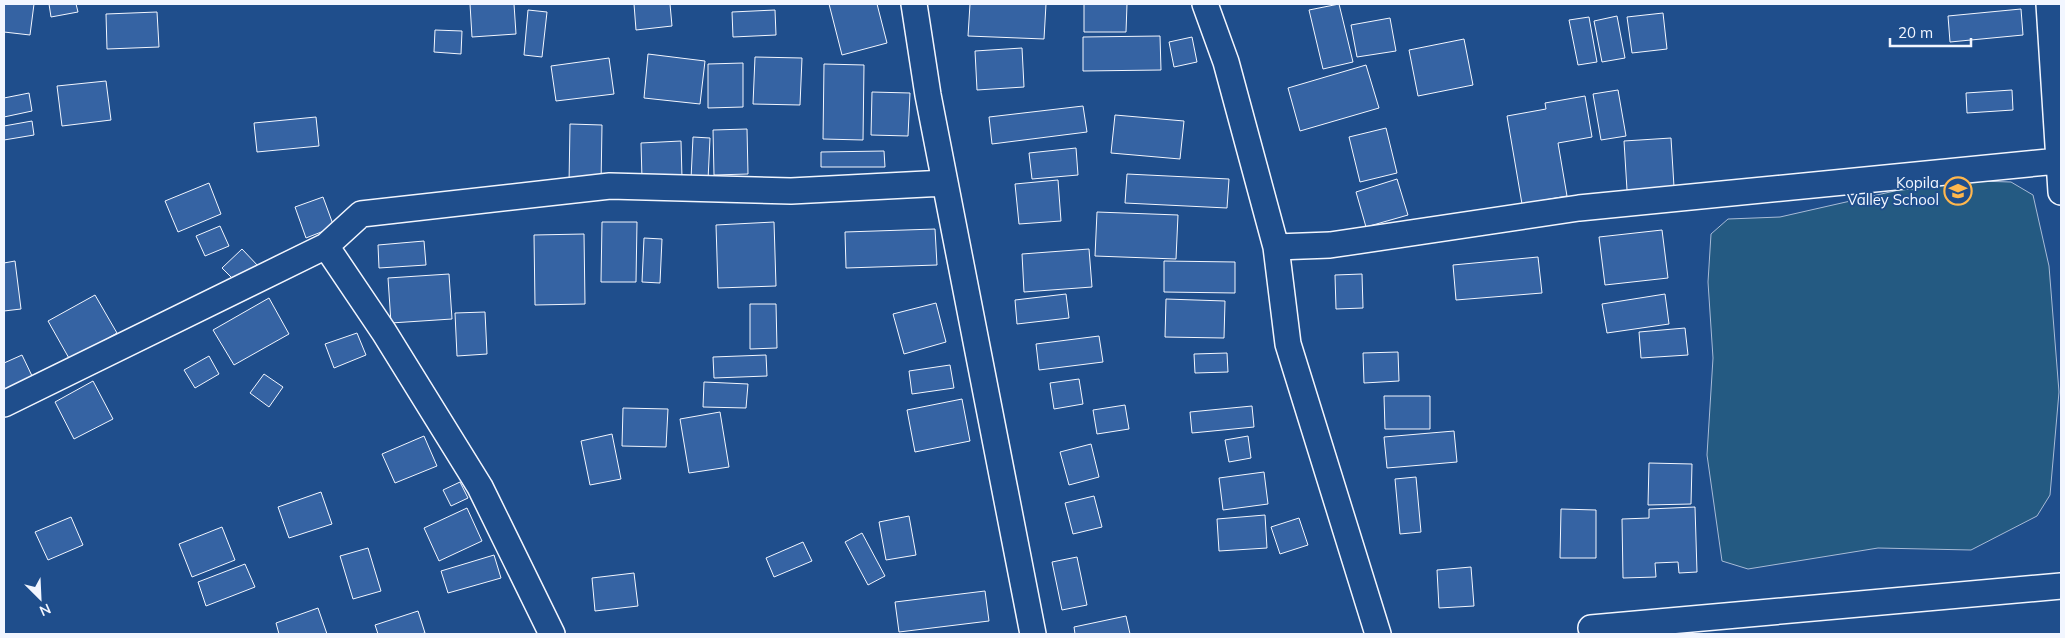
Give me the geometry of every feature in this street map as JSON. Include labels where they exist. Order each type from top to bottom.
[{"type":"street","points":[[914,4],[928,95],[1033,634]]},
{"type":"street","points":[[1205,4],[1226,62],[1276,247],[1288,344],[1378,634]]},
{"type":"street","points":[[2049,4],[2061,192]]},
{"type":"street","points":[[1276,247],[1330,245],[1579,208],[2058,161]]},
{"type":"street","points":[[4,404],[326,246],[361,214],[610,186],[790,191],[945,183]]},
{"type":"street","points":[[326,246],[384,332],[480,487],[552,634]]},
{"type":"street","points":[[1591,628],[2061,586]]},
{"type":"shaded area","points":[[1943,180],[2011,182],[2033,195],[2049,266],[2059,392],[2050,495],[2037,516],[1971,550],[1878,548],[1748,569],[1722,561],[1707,455],[1713,358],[1708,282],[1711,234],[1728,219],[1780,217]]},
{"type":"building","points":[[4,4],[34,4],[30,35],[4,32]]},
{"type":"building","points":[[49,4],[76,4],[78,12],[51,17]]},
{"type":"building","points":[[470,4],[514,4],[516,34],[472,37]]},
{"type":"building","points":[[634,4],[670,4],[672,26],[636,30]]},
{"type":"building","points":[[829,4],[877,4],[887,43],[842,55]]},
{"type":"building","points":[[970,4],[1046,4],[1044,39],[968,36]]},
{"type":"building","points":[[1084,4],[1127,4],[1126,32],[1084,32]]},
{"type":"building","points":[[1339,4],[1353,62],[1323,69],[1309,10]]},
{"type":"building","points":[[2021,9],[2023,35],[1950,42],[1948,16]]},
{"type":"building","points":[[528,10],[547,12],[542,57],[524,55]]},
{"type":"building","points":[[775,10],[776,35],[733,37],[732,12]]},
{"type":"building","points":[[157,12],[159,47],[107,49],[106,14]]},
{"type":"building","points":[[1663,13],[1667,49],[1632,53],[1627,17]]},
{"type":"building","points":[[1617,16],[1625,58],[1602,62],[1594,21]]},
{"type":"building","points":[[1589,17],[1597,62],[1578,65],[1569,20]]},
{"type":"building","points":[[1390,18],[1396,51],[1357,57],[1351,25]]},
{"type":"building","points":[[435,30],[462,31],[461,54],[434,52]]},
{"type":"building","points":[[1160,36],[1161,70],[1083,71],[1083,37]]},
{"type":"building","points":[[1192,37],[1197,62],[1174,67],[1169,42]]},
{"type":"building","points":[[1464,39],[1473,85],[1418,96],[1409,50]]},
{"type":"building","points":[[1022,48],[1024,87],[977,90],[975,51]]},
{"type":"building","points":[[648,54],[705,61],[700,104],[644,98]]},
{"type":"building","points":[[755,57],[802,58],[800,105],[753,104]]},
{"type":"building","points":[[609,58],[614,94],[556,101],[551,66]]},
{"type":"building","points":[[743,63],[743,107],[708,108],[708,64]]},
{"type":"building","points":[[824,64],[864,65],[863,140],[823,139]]},
{"type":"building","points":[[1366,65],[1379,108],[1300,131],[1288,88]]},
{"type":"building","points":[[106,81],[111,120],[62,126],[57,86]]},
{"type":"building","points":[[1618,90],[1626,136],[1601,140],[1593,94]]},
{"type":"building","points":[[2012,90],[2013,110],[1967,113],[1966,93]]},
{"type":"building","points":[[872,92],[910,93],[908,136],[871,135]]},
{"type":"building","points":[[29,93],[32,111],[4,117],[4,98]]},
{"type":"building","points":[[1585,96],[1592,137],[1558,143],[1567,196],[1522,204],[1507,116],[1546,109],[1545,103]]},
{"type":"building","points":[[1083,106],[1087,132],[992,144],[989,117]]},
{"type":"building","points":[[1115,115],[1184,121],[1180,159],[1111,153]]},
{"type":"building","points":[[316,117],[319,146],[257,152],[254,123]]},
{"type":"building","points":[[32,121],[34,135],[4,140],[4,126]]},
{"type":"building","points":[[570,124],[602,125],[601,185],[569,184]]},
{"type":"building","points":[[1386,128],[1397,173],[1360,182],[1349,137]]},
{"type":"building","points":[[747,129],[748,174],[714,175],[713,130]]},
{"type":"building","points":[[693,137],[710,138],[708,180],[691,179]]},
{"type":"building","points":[[1671,138],[1674,187],[1627,190],[1624,141]]},
{"type":"building","points":[[681,141],[682,178],[642,179],[641,143]]},
{"type":"building","points":[[1076,148],[1078,175],[1032,179],[1029,153]]},
{"type":"building","points":[[884,151],[885,167],[821,167],[821,152]]},
{"type":"building","points":[[1127,174],[1229,179],[1227,208],[1125,203]]},
{"type":"building","points":[[1397,179],[1408,215],[1366,227],[1356,192]]},
{"type":"building","points":[[1058,180],[1061,221],[1019,224],[1015,184]]},
{"type":"building","points":[[209,183],[221,214],[178,232],[165,201]]},
{"type":"building","points":[[323,197],[334,227],[306,238],[295,207]]},
{"type":"building","points":[[1097,212],[1178,215],[1176,259],[1095,256]]},
{"type":"building","points":[[602,222],[637,222],[636,282],[601,282]]},
{"type":"building","points":[[774,222],[776,286],[718,288],[716,225]]},
{"type":"building","points":[[220,226],[229,246],[205,256],[196,236]]},
{"type":"building","points":[[935,229],[937,265],[846,268],[845,232]]},
{"type":"building","points":[[1662,230],[1668,278],[1605,285],[1599,237]]},
{"type":"building","points":[[584,234],[585,304],[535,305],[534,235]]},
{"type":"building","points":[[644,238],[662,239],[660,283],[642,282]]},
{"type":"building","points":[[424,241],[426,265],[379,268],[378,245]]},
{"type":"building","points":[[242,249],[259,267],[239,285],[222,268]]},
{"type":"building","points":[[1089,249],[1092,287],[1024,292],[1022,254]]},
{"type":"building","points":[[1538,257],[1542,293],[1456,300],[1453,265]]},
{"type":"building","points":[[15,261],[21,309],[4,311],[4,263]]},
{"type":"building","points":[[1164,261],[1235,262],[1235,293],[1164,292]]},
{"type":"building","points":[[449,274],[452,319],[391,323],[388,278]]},
{"type":"building","points":[[1362,274],[1363,308],[1336,309],[1335,275]]},
{"type":"building","points":[[1066,294],[1069,318],[1017,324],[1015,300]]},
{"type":"building","points":[[1665,294],[1669,324],[1607,333],[1602,304]]},
{"type":"building","points":[[95,295],[117,333],[70,360],[48,321]]},
{"type":"building","points":[[269,298],[289,334],[234,365],[213,330]]},
{"type":"building","points":[[1166,299],[1225,301],[1224,338],[1165,337]]},
{"type":"building","points":[[936,303],[946,342],[904,354],[893,314]]},
{"type":"building","points":[[750,304],[776,304],[777,348],[750,349]]},
{"type":"building","points":[[485,312],[487,354],[457,356],[455,313]]},
{"type":"building","points":[[1685,328],[1688,355],[1641,358],[1639,332]]},
{"type":"building","points":[[357,333],[366,355],[334,368],[325,344]]},
{"type":"building","points":[[1099,336],[1103,362],[1039,370],[1036,344]]},
{"type":"building","points":[[1398,352],[1399,381],[1364,383],[1363,353]]},
{"type":"building","points":[[1227,353],[1228,372],[1195,373],[1194,354]]},
{"type":"building","points":[[22,355],[33,378],[4,392],[4,363]]},
{"type":"building","points":[[766,355],[767,376],[714,378],[713,357]]},
{"type":"building","points":[[209,356],[219,374],[195,388],[184,370]]},
{"type":"building","points":[[950,365],[954,388],[912,394],[909,371]]},
{"type":"building","points":[[264,374],[283,387],[269,407],[250,393]]},
{"type":"building","points":[[1079,379],[1083,404],[1054,409],[1050,383]]},
{"type":"building","points":[[93,381],[113,419],[74,439],[55,402]]},
{"type":"building","points":[[704,382],[748,384],[746,408],[703,407]]},
{"type":"building","points":[[1384,396],[1430,396],[1430,429],[1385,429]]},
{"type":"building","points":[[962,399],[970,441],[915,452],[907,410]]},
{"type":"building","points":[[1125,405],[1129,429],[1097,434],[1093,410]]},
{"type":"building","points":[[1252,406],[1254,427],[1192,433],[1190,412]]},
{"type":"building","points":[[623,408],[668,409],[666,447],[622,446]]},
{"type":"building","points":[[720,412],[729,467],[689,473],[680,419]]},
{"type":"building","points":[[1454,431],[1457,462],[1387,468],[1384,437]]},
{"type":"building","points":[[612,434],[621,479],[590,485],[581,441]]},
{"type":"building","points":[[424,436],[437,466],[395,483],[382,454]]},
{"type":"building","points":[[1248,436],[1251,458],[1229,462],[1225,440]]},
{"type":"building","points":[[1091,444],[1099,477],[1069,485],[1060,452]]},
{"type":"building","points":[[1649,463],[1692,464],[1691,504],[1648,505]]},
{"type":"building","points":[[1264,472],[1268,504],[1223,510],[1219,478]]},
{"type":"building","points":[[1416,477],[1421,532],[1400,534],[1395,479]]},
{"type":"building","points":[[460,482],[468,498],[451,506],[443,490]]},
{"type":"building","points":[[321,492],[332,524],[289,538],[278,507]]},
{"type":"building","points":[[1094,496],[1102,527],[1073,534],[1065,503]]},
{"type":"building","points":[[1695,507],[1697,572],[1679,573],[1678,562],[1655,563],[1656,577],[1623,578],[1622,519],[1649,518],[1649,509]]},
{"type":"building","points":[[467,508],[482,541],[439,561],[424,528]]},
{"type":"building","points":[[1561,509],[1596,510],[1596,558],[1560,558]]},
{"type":"building","points":[[1265,515],[1267,548],[1219,551],[1217,519]]},
{"type":"building","points":[[909,516],[916,555],[886,560],[879,522]]},
{"type":"building","points":[[71,517],[83,545],[48,560],[35,532]]},
{"type":"building","points":[[1299,518],[1308,545],[1280,554],[1271,527]]},
{"type":"building","points":[[222,527],[235,560],[192,577],[179,544]]},
{"type":"building","points":[[862,533],[885,576],[868,585],[845,542]]},
{"type":"building","points":[[803,542],[812,561],[774,577],[766,558]]},
{"type":"building","points":[[368,548],[381,591],[353,599],[340,556]]},
{"type":"building","points":[[494,555],[501,578],[448,593],[441,571]]},
{"type":"building","points":[[1077,557],[1087,605],[1062,610],[1052,562]]},
{"type":"building","points":[[245,564],[255,587],[206,606],[198,582]]},
{"type":"building","points":[[1471,567],[1474,606],[1439,608],[1437,570]]},
{"type":"building","points":[[634,573],[638,606],[595,611],[592,578]]},
{"type":"building","points":[[985,591],[989,621],[899,632],[895,602]]},
{"type":"building","points":[[318,608],[327,634],[279,634],[276,623]]},
{"type":"building","points":[[418,611],[425,633],[378,634],[375,625]]},
{"type":"building","points":[[1126,616],[1130,634],[1075,634],[1074,627]]},
{"type":"place","name":"Kopila Valley School","points":[[1958,191]]}]
